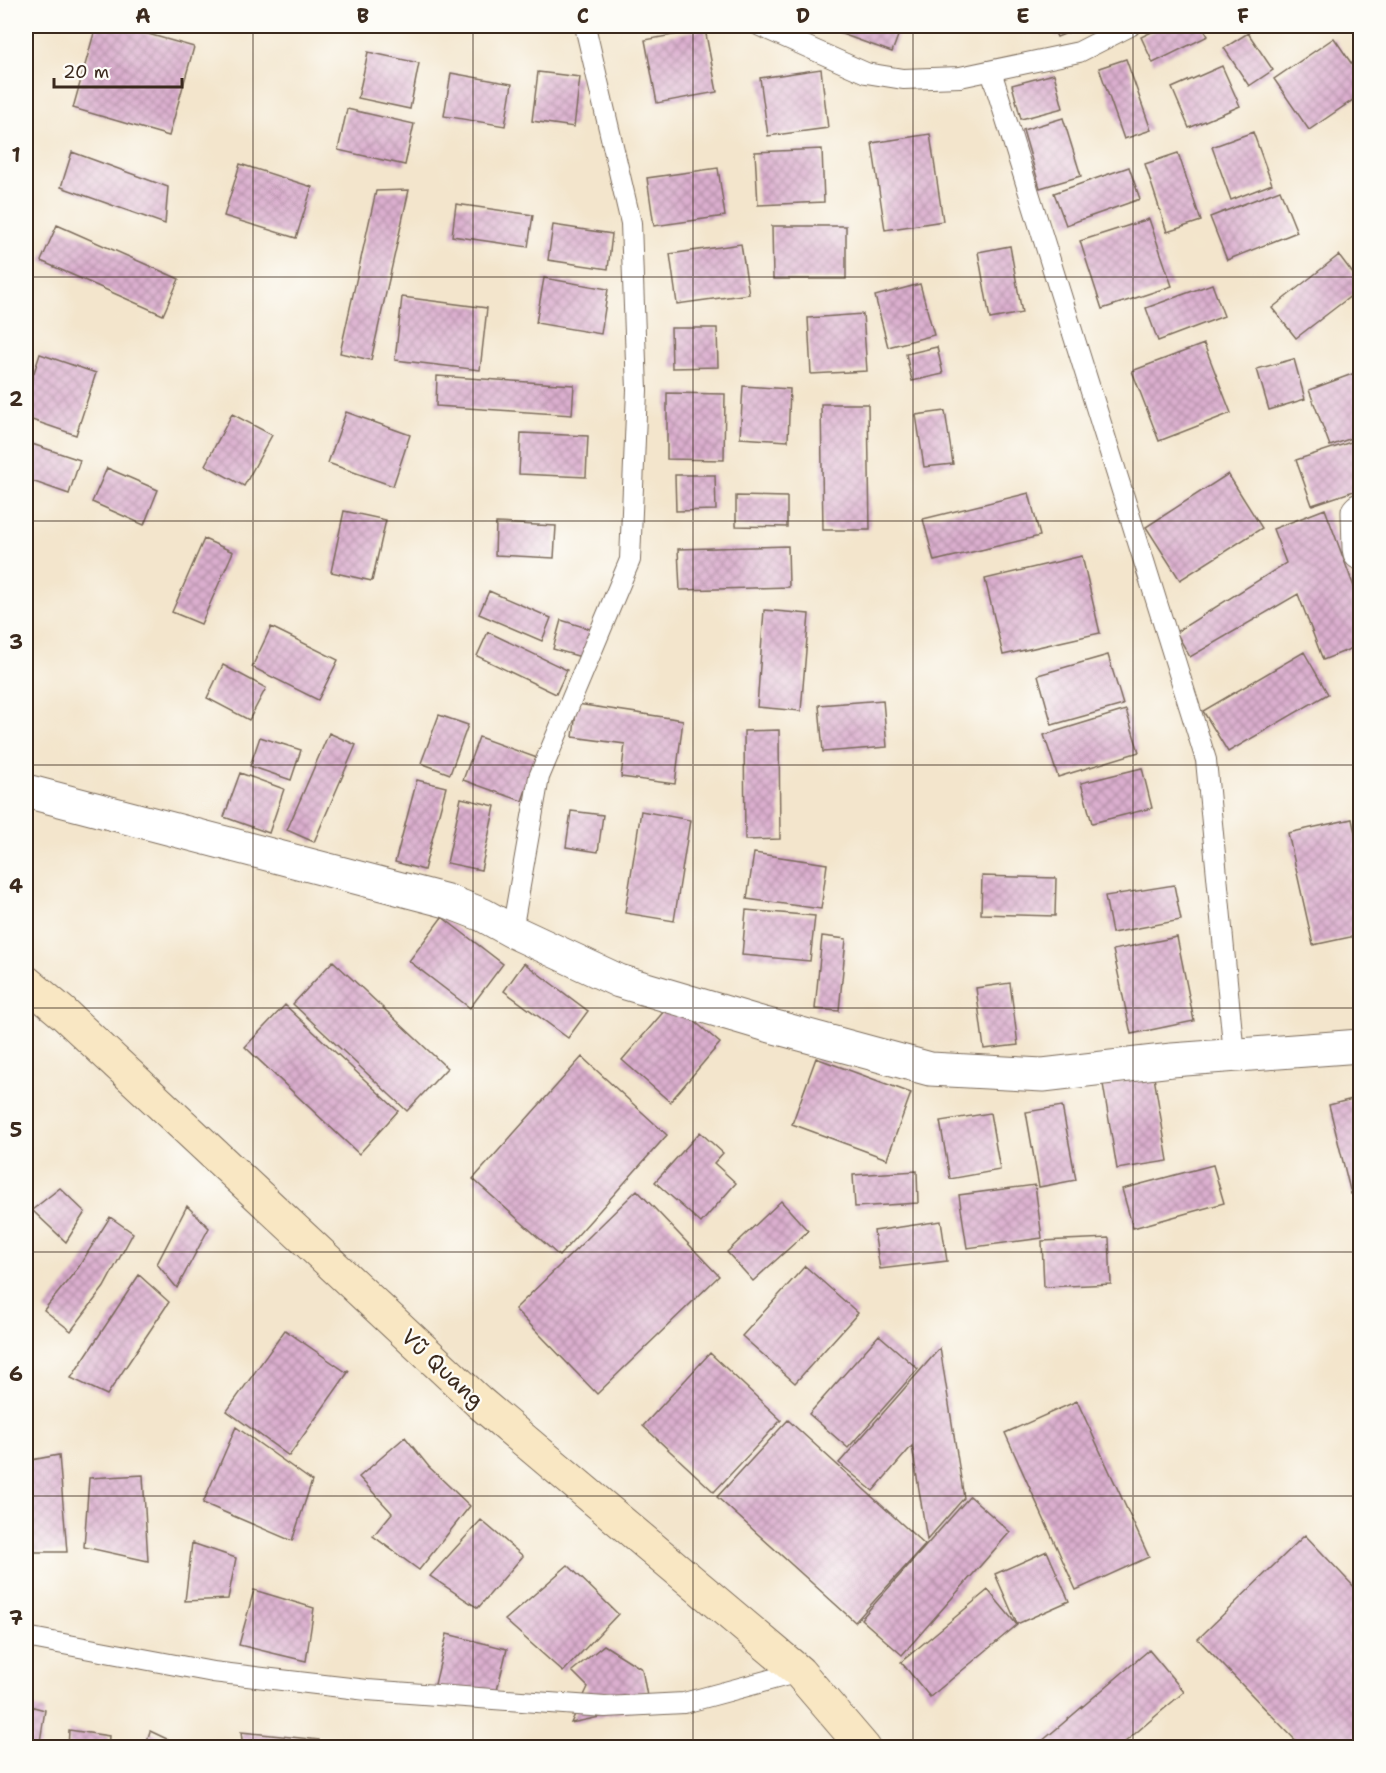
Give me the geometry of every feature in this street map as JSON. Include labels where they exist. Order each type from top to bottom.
[{"type":"main road","name":"Vũ Quang","points":[[26,982],[63,1013],[479,1402],[799,1672],[864,1748]]},
{"type":"street","points":[[1360,510],[1358,512],[1360,553]]},
{"type":"street","points":[[26,791],[447,901],[483,915],[619,981],[930,1070],[1043,1075],[1234,1055],[1360,1046]]},
{"type":"lane","points":[[512,931],[539,777],[630,560],[636,390],[631,223],[585,26]]},
{"type":"lane","points":[[760,26],[866,74],[903,79],[960,77],[1079,51],[1130,26]]},
{"type":"lane","points":[[991,71],[1206,760],[1234,1055]]},
{"type":"lane","points":[[26,1637],[213,1672],[368,1690],[605,1707],[684,1703],[799,1672]]},
{"type":"building","points":[[96,26],[120,26],[194,47],[169,136],[73,108]]},
{"type":"building","points":[[842,26],[901,28],[892,52],[839,33]]},
{"type":"building","points":[[1052,26],[1084,26],[1057,37]]},
{"type":"building","points":[[1164,26],[1202,26],[1208,36],[1153,63],[1141,37]]},
{"type":"building","points":[[705,29],[717,92],[657,103],[645,40]]},
{"type":"building","points":[[1248,33],[1273,70],[1249,86],[1224,48]]},
{"type":"building","points":[[1334,38],[1360,76],[1360,95],[1309,130],[1274,79]]},
{"type":"building","points":[[368,52],[419,63],[410,109],[358,98]]},
{"type":"building","points":[[1126,59],[1151,130],[1124,139],[1099,68]]},
{"type":"building","points":[[1222,66],[1240,106],[1189,128],[1172,88]]},
{"type":"building","points":[[821,69],[828,128],[768,136],[760,78]]},
{"type":"building","points":[[538,72],[580,77],[574,127],[532,121]]},
{"type":"building","points":[[451,73],[512,84],[505,126],[444,116]]},
{"type":"building","points":[[1054,74],[1063,108],[1021,119],[1012,85]]},
{"type":"building","points":[[347,109],[414,124],[405,165],[338,150]]},
{"type":"building","points":[[1063,118],[1081,176],[1040,188],[1023,130]]},
{"type":"building","points":[[1253,132],[1272,184],[1231,200],[1212,147]]},
{"type":"building","points":[[930,134],[943,221],[885,230],[872,143]]},
{"type":"building","points":[[822,149],[824,202],[758,205],[755,152]]},
{"type":"building","points":[[72,152],[168,187],[165,224],[61,187]]},
{"type":"building","points":[[1178,153],[1201,221],[1167,232],[1145,164]]},
{"type":"building","points":[[240,164],[312,187],[296,238],[224,216]]},
{"type":"building","points":[[1129,167],[1140,199],[1066,225],[1054,193]]},
{"type":"building","points":[[718,168],[725,216],[654,226],[647,178]]},
{"type":"building","points":[[409,190],[371,360],[340,353],[376,191]]},
{"type":"building","points":[[1280,190],[1297,232],[1227,260],[1210,217]]},
{"type":"building","points":[[456,204],[533,215],[528,247],[452,236]]},
{"type":"building","points":[[1149,219],[1172,286],[1102,309],[1080,241]]},
{"type":"building","points":[[57,225],[179,279],[163,315],[41,261]]},
{"type":"building","points":[[553,225],[612,234],[608,269],[548,260]]},
{"type":"building","points":[[772,226],[846,226],[846,279],[773,279]]},
{"type":"building","points":[[741,244],[749,294],[677,304],[670,254]]},
{"type":"building","points":[[1010,246],[1022,313],[990,319],[978,252]]},
{"type":"building","points":[[1339,255],[1360,283],[1360,289],[1296,338],[1272,308]]},
{"type":"building","points":[[544,278],[608,289],[601,334],[536,323]]},
{"type":"building","points":[[920,284],[934,335],[888,347],[875,296]]},
{"type":"building","points":[[1212,284],[1224,316],[1158,341],[1146,308]]},
{"type":"building","points":[[402,297],[487,308],[480,370],[395,360]]},
{"type":"building","points":[[863,314],[867,371],[811,374],[808,318]]},
{"type":"building","points":[[671,328],[717,328],[718,367],[672,368]]},
{"type":"building","points":[[1204,344],[1231,413],[1159,441],[1132,371]]},
{"type":"building","points":[[937,347],[943,374],[912,381],[906,354]]},
{"type":"building","points":[[40,354],[96,373],[76,435],[26,418],[26,397]]},
{"type":"building","points":[[1294,359],[1305,399],[1269,410],[1257,369]]},
{"type":"building","points":[[1355,373],[1360,389],[1360,435],[1330,446],[1309,390]]},
{"type":"building","points":[[437,376],[574,385],[572,415],[436,406]]},
{"type":"building","points":[[743,386],[790,389],[788,441],[740,438]]},
{"type":"building","points":[[667,393],[725,394],[724,460],[667,459]]},
{"type":"building","points":[[821,404],[868,404],[870,530],[823,530]]},
{"type":"building","points":[[945,411],[953,464],[924,467],[916,415]]},
{"type":"building","points":[[346,412],[410,435],[393,486],[328,463]]},
{"type":"building","points":[[232,414],[272,435],[244,486],[205,465]]},
{"type":"building","points":[[521,433],[588,436],[586,477],[519,474]]},
{"type":"building","points":[[1360,439],[1360,489],[1312,505],[1296,460]]},
{"type":"building","points":[[26,442],[80,460],[69,494],[26,479]]},
{"type":"building","points":[[107,468],[158,490],[144,525],[92,502]]},
{"type":"building","points":[[1228,474],[1262,528],[1180,580],[1146,527]]},
{"type":"building","points":[[675,475],[715,475],[716,510],[676,511]]},
{"type":"building","points":[[1029,493],[1040,536],[934,561],[923,519]]},
{"type":"building","points":[[736,496],[787,497],[787,527],[736,526]]},
{"type":"building","points":[[1325,509],[1360,603],[1360,645],[1323,660],[1298,594],[1190,657],[1176,632],[1286,563],[1273,529]]},
{"type":"building","points":[[344,511],[386,520],[372,581],[331,572]]},
{"type":"building","points":[[496,523],[556,526],[554,558],[495,555]]},
{"type":"building","points":[[204,539],[233,552],[201,624],[172,612]]},
{"type":"building","points":[[788,546],[789,587],[680,590],[678,549]]},
{"type":"building","points":[[1082,556],[1100,633],[1003,655],[985,579]]},
{"type":"building","points":[[489,591],[551,618],[542,641],[479,614]]},
{"type":"building","points":[[764,610],[809,614],[801,711],[757,707]]},
{"type":"building","points":[[561,620],[600,632],[592,660],[553,649]]},
{"type":"building","points":[[271,627],[338,660],[318,700],[252,667]]},
{"type":"building","points":[[488,632],[567,670],[556,694],[477,656]]},
{"type":"building","points":[[1304,652],[1328,694],[1228,752],[1203,711]]},
{"type":"building","points":[[1108,655],[1123,705],[1052,725],[1038,675]]},
{"type":"building","points":[[223,665],[266,688],[249,720],[207,698]]},
{"type":"building","points":[[883,700],[887,747],[823,752],[819,705]]},
{"type":"building","points":[[577,704],[683,720],[675,784],[621,777],[625,744],[573,737]]},
{"type":"building","points":[[1126,710],[1139,752],[1058,777],[1044,735]]},
{"type":"building","points":[[439,715],[468,725],[450,774],[421,763]]},
{"type":"building","points":[[779,730],[780,839],[745,840],[744,731]]},
{"type":"building","points":[[329,733],[356,745],[314,842],[287,830]]},
{"type":"building","points":[[260,737],[301,750],[291,780],[250,766]]},
{"type":"building","points":[[479,737],[537,758],[522,801],[463,780]]},
{"type":"building","points":[[1142,768],[1152,808],[1092,823],[1081,783]]},
{"type":"building","points":[[240,773],[284,789],[269,833],[224,817]]},
{"type":"building","points":[[417,780],[446,787],[424,870],[395,862]]},
{"type":"building","points":[[461,798],[495,806],[481,870],[447,863]]},
{"type":"building","points":[[571,811],[603,815],[598,852],[566,847]]},
{"type":"building","points":[[641,811],[690,820],[674,921],[625,913]]},
{"type":"building","points":[[1352,819],[1360,856],[1360,935],[1313,945],[1288,833]]},
{"type":"building","points":[[754,853],[827,864],[821,909],[747,899]]},
{"type":"building","points":[[982,876],[1056,878],[1055,916],[981,914]]},
{"type":"building","points":[[1174,885],[1181,920],[1112,933],[1105,896]]},
{"type":"building","points":[[746,910],[815,916],[810,961],[742,955]]},
{"type":"building","points":[[442,917],[503,964],[470,1008],[409,961]]},
{"type":"building","points":[[822,936],[846,939],[839,1011],[815,1009]]},
{"type":"building","points":[[1177,937],[1194,1021],[1131,1034],[1113,950]]},
{"type":"building","points":[[333,961],[447,1068],[407,1111],[293,1004]]},
{"type":"building","points":[[524,963],[588,1011],[568,1038],[504,991]]},
{"type":"building","points":[[1010,983],[1018,1045],[984,1049],[976,988]]},
{"type":"building","points":[[672,1002],[720,1043],[670,1102],[622,1060]]},
{"type":"building","points":[[285,1005],[398,1111],[359,1154],[245,1047]]},
{"type":"building","points":[[582,1057],[667,1135],[559,1256],[473,1179]]},
{"type":"building","points":[[816,1058],[911,1093],[887,1159],[792,1124]]},
{"type":"building","points":[[1154,1077],[1168,1161],[1117,1169],[1103,1084]]},
{"type":"building","points":[[1360,1097],[1360,1191],[1351,1194],[1329,1105]]},
{"type":"building","points":[[1062,1106],[1076,1180],[1039,1187],[1026,1112]]},
{"type":"building","points":[[990,1113],[1000,1170],[950,1179],[940,1121]]},
{"type":"building","points":[[700,1132],[723,1153],[714,1163],[736,1183],[701,1223],[655,1182]]},
{"type":"building","points":[[1213,1165],[1224,1203],[1133,1228],[1122,1189]]},
{"type":"building","points":[[917,1171],[918,1203],[855,1207],[853,1175]]},
{"type":"building","points":[[1035,1185],[1042,1238],[967,1248],[959,1195]]},
{"type":"building","points":[[60,1188],[85,1212],[66,1242],[32,1210]]},
{"type":"building","points":[[637,1190],[719,1276],[597,1394],[515,1309]]},
{"type":"building","points":[[781,1201],[808,1231],[753,1281],[727,1252]]},
{"type":"building","points":[[187,1206],[209,1228],[177,1288],[157,1264]]},
{"type":"building","points":[[110,1217],[133,1233],[104,1287],[71,1331],[44,1310],[78,1268]]},
{"type":"building","points":[[941,1221],[947,1261],[880,1269],[874,1231]]},
{"type":"building","points":[[1109,1238],[1111,1284],[1044,1287],[1042,1241]]},
{"type":"building","points":[[805,1266],[858,1313],[795,1383],[742,1336]]},
{"type":"building","points":[[139,1275],[169,1302],[107,1395],[71,1378]]},
{"type":"building","points":[[285,1330],[346,1372],[349,1371],[289,1456],[227,1411]]},
{"type":"building","points":[[879,1335],[918,1369],[848,1448],[809,1414]]},
{"type":"building","points":[[940,1348],[964,1498],[927,1540],[912,1446],[873,1491],[839,1463]]},
{"type":"building","points":[[710,1353],[781,1420],[714,1492],[643,1426]]},
{"type":"building","points":[[1077,1401],[1149,1557],[1076,1590],[1005,1433]]},
{"type":"building","points":[[788,1420],[925,1545],[855,1622],[717,1497]]},
{"type":"building","points":[[236,1427],[312,1481],[292,1541],[203,1503]]},
{"type":"building","points":[[405,1437],[429,1467],[470,1506],[419,1570],[373,1536],[392,1513],[359,1477]]},
{"type":"building","points":[[59,1455],[67,1552],[26,1552],[26,1461]]},
{"type":"building","points":[[143,1475],[148,1561],[84,1547],[89,1478]]},
{"type":"building","points":[[970,1496],[1010,1532],[902,1655],[861,1619]]},
{"type":"building","points":[[481,1520],[523,1556],[478,1608],[430,1576]]},
{"type":"building","points":[[1305,1535],[1360,1593],[1360,1740],[1352,1748],[1303,1748],[1198,1639]]},
{"type":"building","points":[[192,1543],[236,1558],[228,1599],[185,1601]]},
{"type":"building","points":[[1047,1551],[1069,1601],[1017,1624],[995,1574]]},
{"type":"building","points":[[568,1565],[618,1614],[563,1672],[505,1620]]},
{"type":"building","points":[[254,1590],[314,1608],[306,1661],[239,1645]]},
{"type":"building","points":[[988,1590],[1017,1625],[930,1697],[901,1662]]},
{"type":"building","points":[[447,1634],[507,1649],[494,1703],[431,1701]]},
{"type":"building","points":[[604,1645],[642,1669],[649,1707],[571,1723],[588,1687],[572,1671]]},
{"type":"building","points":[[1149,1650],[1184,1692],[1118,1748],[1034,1748]]},
{"type":"building","points":[[26,1705],[45,1710],[39,1748],[26,1748]]},
{"type":"building","points":[[69,1730],[109,1736],[108,1748],[68,1748]]},
{"type":"building","points":[[150,1731],[186,1748],[145,1748]]},
{"type":"building","points":[[241,1732],[319,1740],[318,1748],[243,1748]]}]
